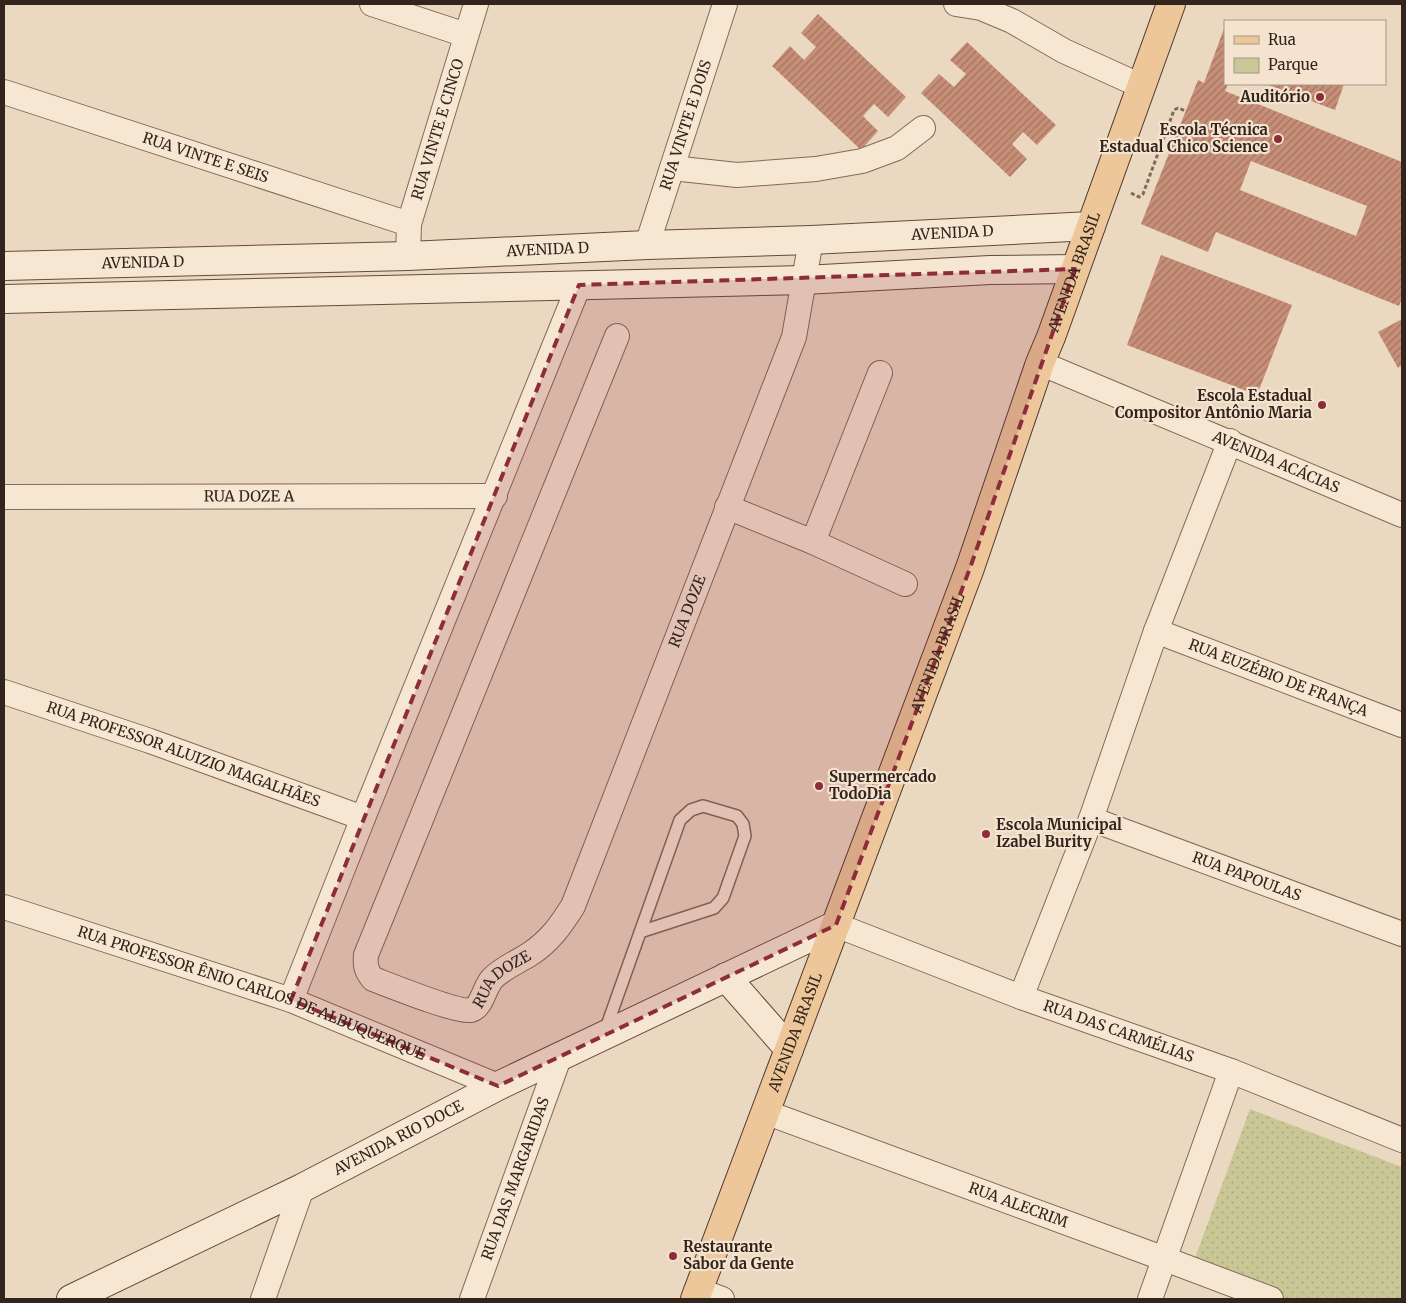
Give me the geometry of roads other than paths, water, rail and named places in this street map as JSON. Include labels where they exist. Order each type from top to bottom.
[{"type":"main road","name":"AVENIDA BRASIL","points":[[705,1296],[765,1112],[970,568],[1040,363],[1171,4]]},
{"type":"street","points":[[372,4],[466,35]]},
{"type":"street","name":"RUA VINTE E CINCO","points":[[408,256],[409,224],[476,4]]},
{"type":"street","name":"RUA VINTE E DOIS","points":[[647,245],[725,4]]},
{"type":"street","points":[[956,4],[981,8],[1012,21],[1064,51],[1141,86]]},
{"type":"street","name":"RUA VINTE E SEIS","points":[[4,92],[409,224]]},
{"type":"street","points":[[672,168],[737,175],[816,169],[862,161],[897,148],[924,128]]},
{"type":"street","name":"AVENIDA D","points":[[4,266],[408,256],[647,245],[811,240],[1091,226]]},
{"type":"street","name":"RUA DOZE","points":[[617,336],[366,955],[365,965],[367,972],[373,979],[457,1009],[472,1010],[478,1006],[486,987],[493,979],[502,971],[532,953],[558,930],[573,906],[794,337],[811,240]]},
{"type":"street","points":[[4,299],[804,280],[990,270],[1075,269]]},
{"type":"street","points":[[291,1000],[579,285]]},
{"type":"street","name":"AVENIDA ACÁCIAS","points":[[1040,363],[1230,441],[1402,515]]},
{"type":"street","points":[[813,542],[880,373]]},
{"type":"street","points":[[1021,997],[1091,819],[1156,631],[1230,441]]},
{"type":"street","name":"RUA DOZE A","points":[[4,497],[495,496]]},
{"type":"street","points":[[727,507],[813,542],[904,584]]},
{"type":"street","name":"RUA EUZÉBIO DE FRANÇA","points":[[1156,631],[1402,725]]},
{"type":"street","name":"RUA PROFESSOR ALUIZIO MAGALHÃES","points":[[4,692],[150,741],[363,818]]},
{"type":"street","name":"RUA PAPOULAS","points":[[1091,819],[1402,934]]},
{"type":"street","name":"RUA PROFESSOR ÊNIO CARLOS DE ALBUQUERQUE","points":[[4,907],[291,1000],[498,1086]]},
{"type":"street","name":"AVENIDA RIO DOCE","points":[[71,1299],[302,1188],[498,1086],[836,924]]},
{"type":"street","name":"RUA DAS CARMÉLIAS","points":[[836,924],[1021,997],[1231,1071],[1402,1140]]},
{"type":"street","points":[[726,977],[789,1049]]},
{"type":"street","name":"RUA DAS MARGARIDAS","points":[[472,1299],[559,1058]]},
{"type":"street","points":[[1150,1299],[1166,1259],[1231,1071]]},
{"type":"street","name":"RUA ALECRIM","points":[[765,1112],[1271,1299]]},
{"type":"street","points":[[263,1299],[302,1188]]},
{"type":"lane","points":[[604,1035],[640,932],[680,820],[691,810],[703,806],[737,816],[743,824],[745,836],[722,898],[714,908],[640,932]]},
{"type":"place","name":"Auditório","points":[[1320,97]]},
{"type":"place","name":"Escola Técnica Estadual Chico Science","points":[[1278,139]]},
{"type":"place","name":"Escola Estadual Compositor Antônio Maria","points":[[1322,405]]},
{"type":"place","name":"Supermercado TodoDia","points":[[819,786]]},
{"type":"place","name":"Escola Municipal Izabel Burity","points":[[986,834]]},
{"type":"place","name":"Restaurante Sabor da Gente","points":[[673,1256]]}]
